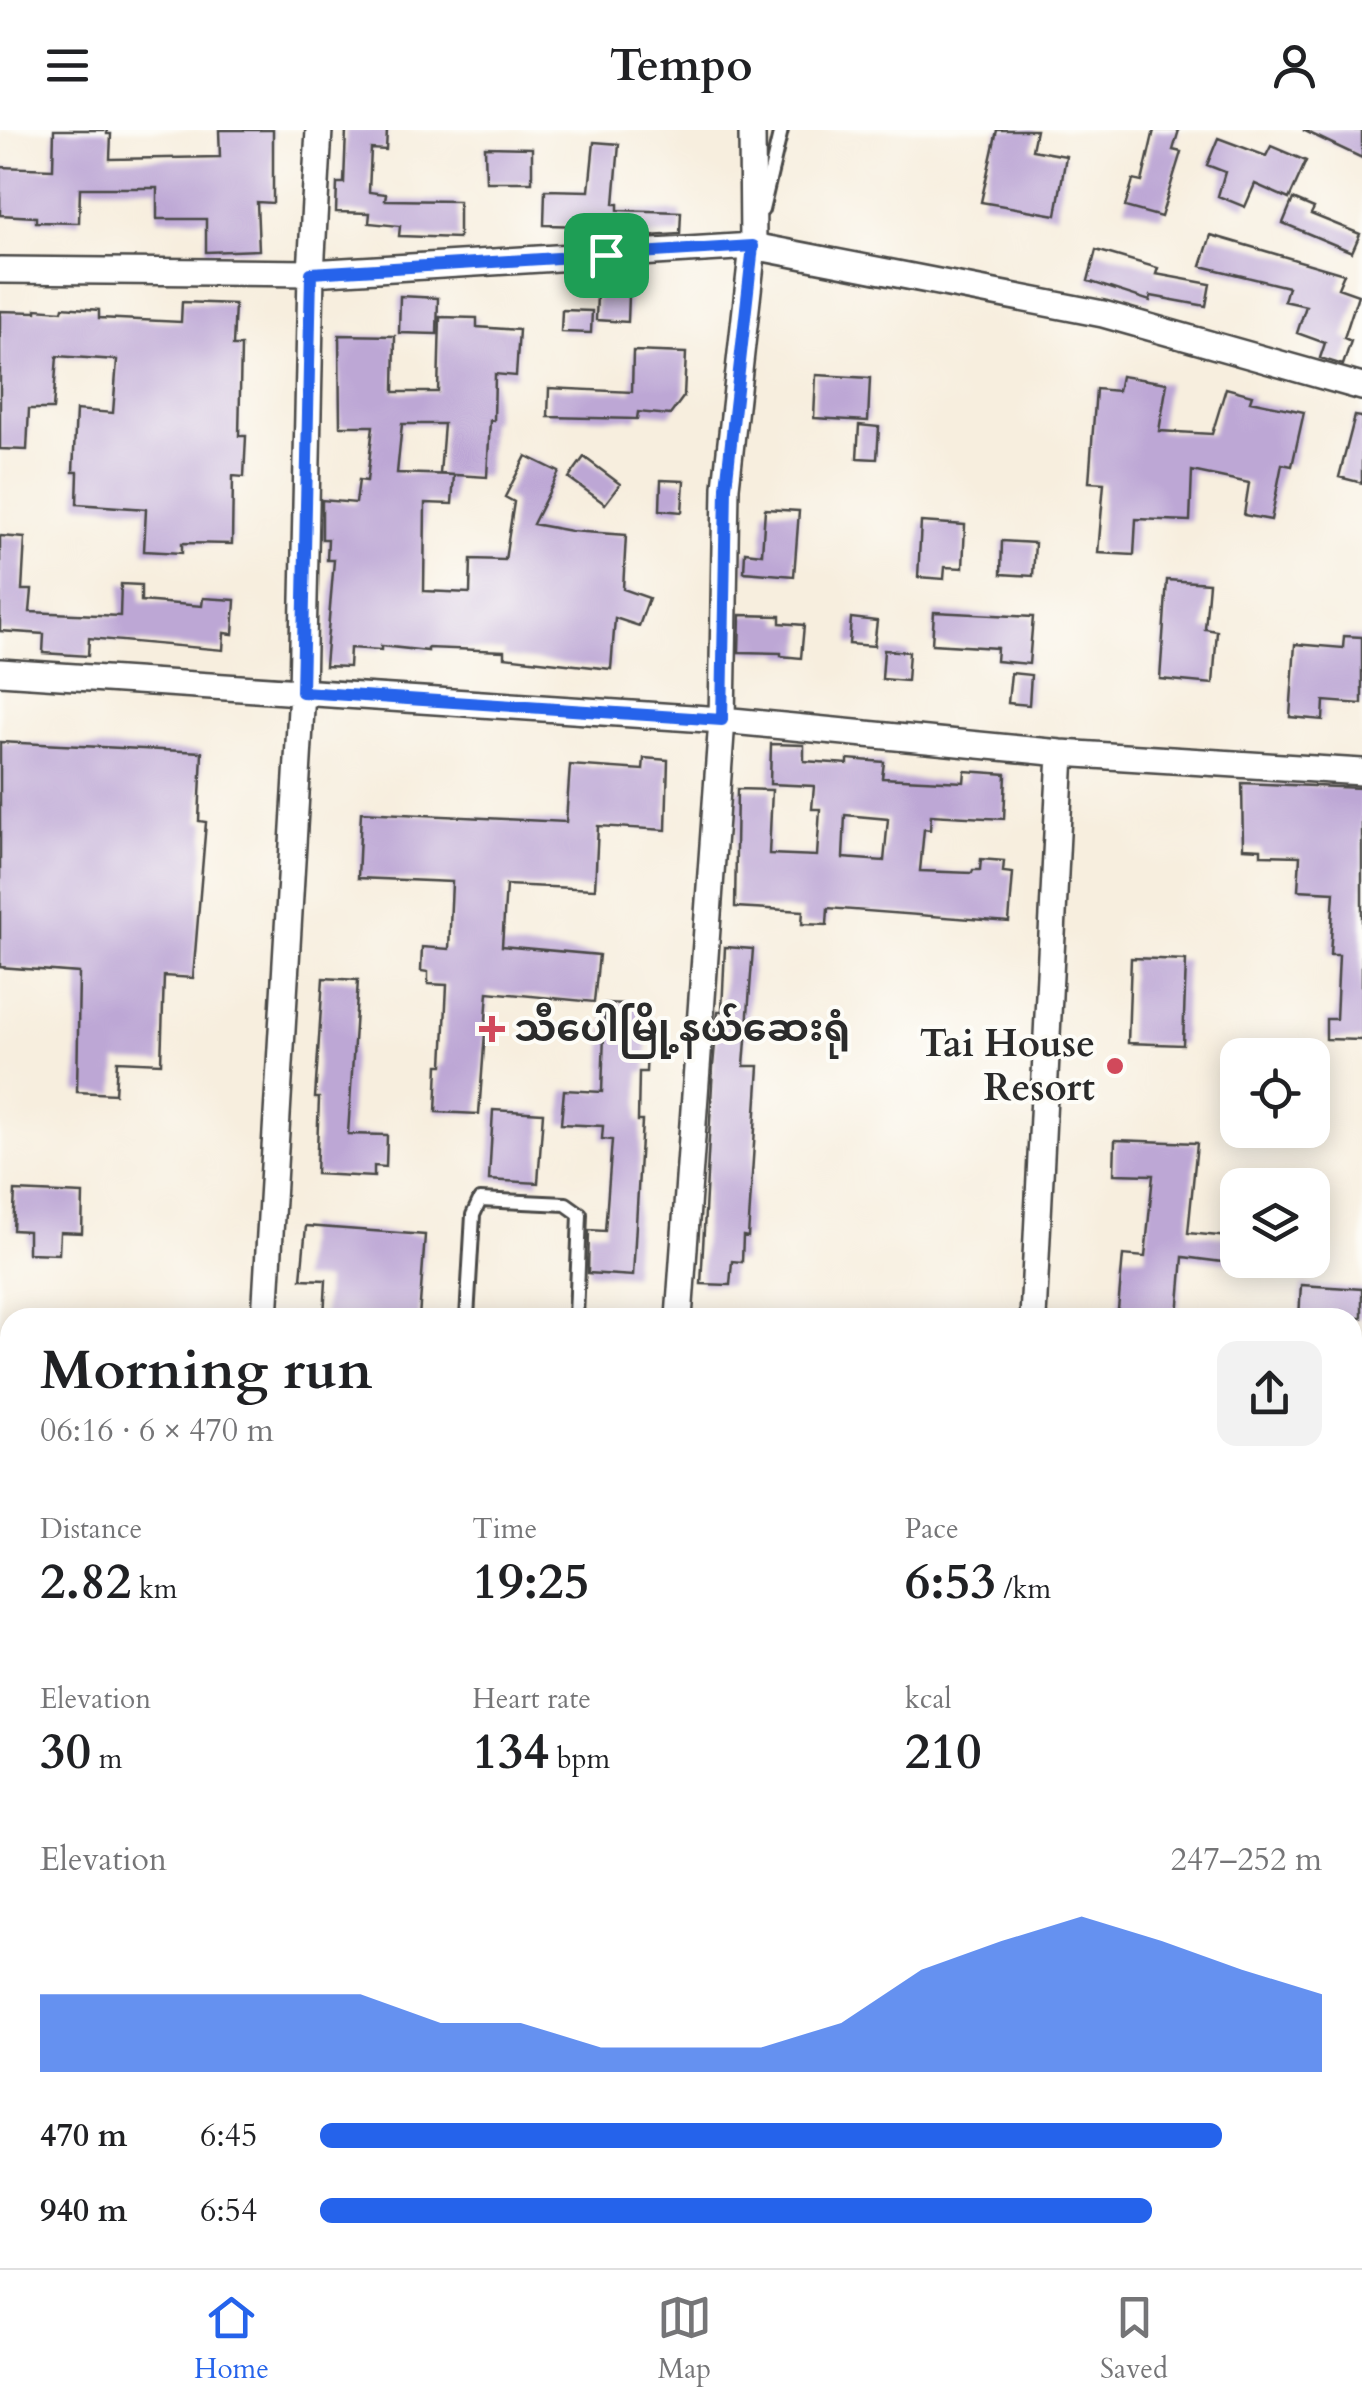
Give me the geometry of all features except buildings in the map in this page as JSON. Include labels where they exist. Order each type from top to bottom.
[{"type":"street","points":[[266,1308],[302,692],[311,273],[319,130]]},
{"type":"street","points":[[680,1308],[722,720],[726,487],[753,246],[752,130]]},
{"type":"street","points":[[0,270],[311,273],[753,246],[1103,314],[1362,387]]},
{"type":"street","points":[[0,672],[722,720],[1062,754],[1362,772]]},
{"type":"street","points":[[1034,1308],[1062,754]]},
{"type":"lane","points":[[753,246],[781,130]]},
{"type":"lane","points":[[468,1308],[473,1215],[480,1200],[566,1204],[580,1214],[576,1308]]},
{"type":"place","name":"သီပေါမြို့နယ်ဆေးရုံ","points":[[492,1029]]},
{"type":"place","name":"Tai House Resort","points":[[1115,1066]]},
{"type":"route","points":[[753,246],[726,487],[722,720],[302,692],[311,273],[606,255],[753,246]]}]
